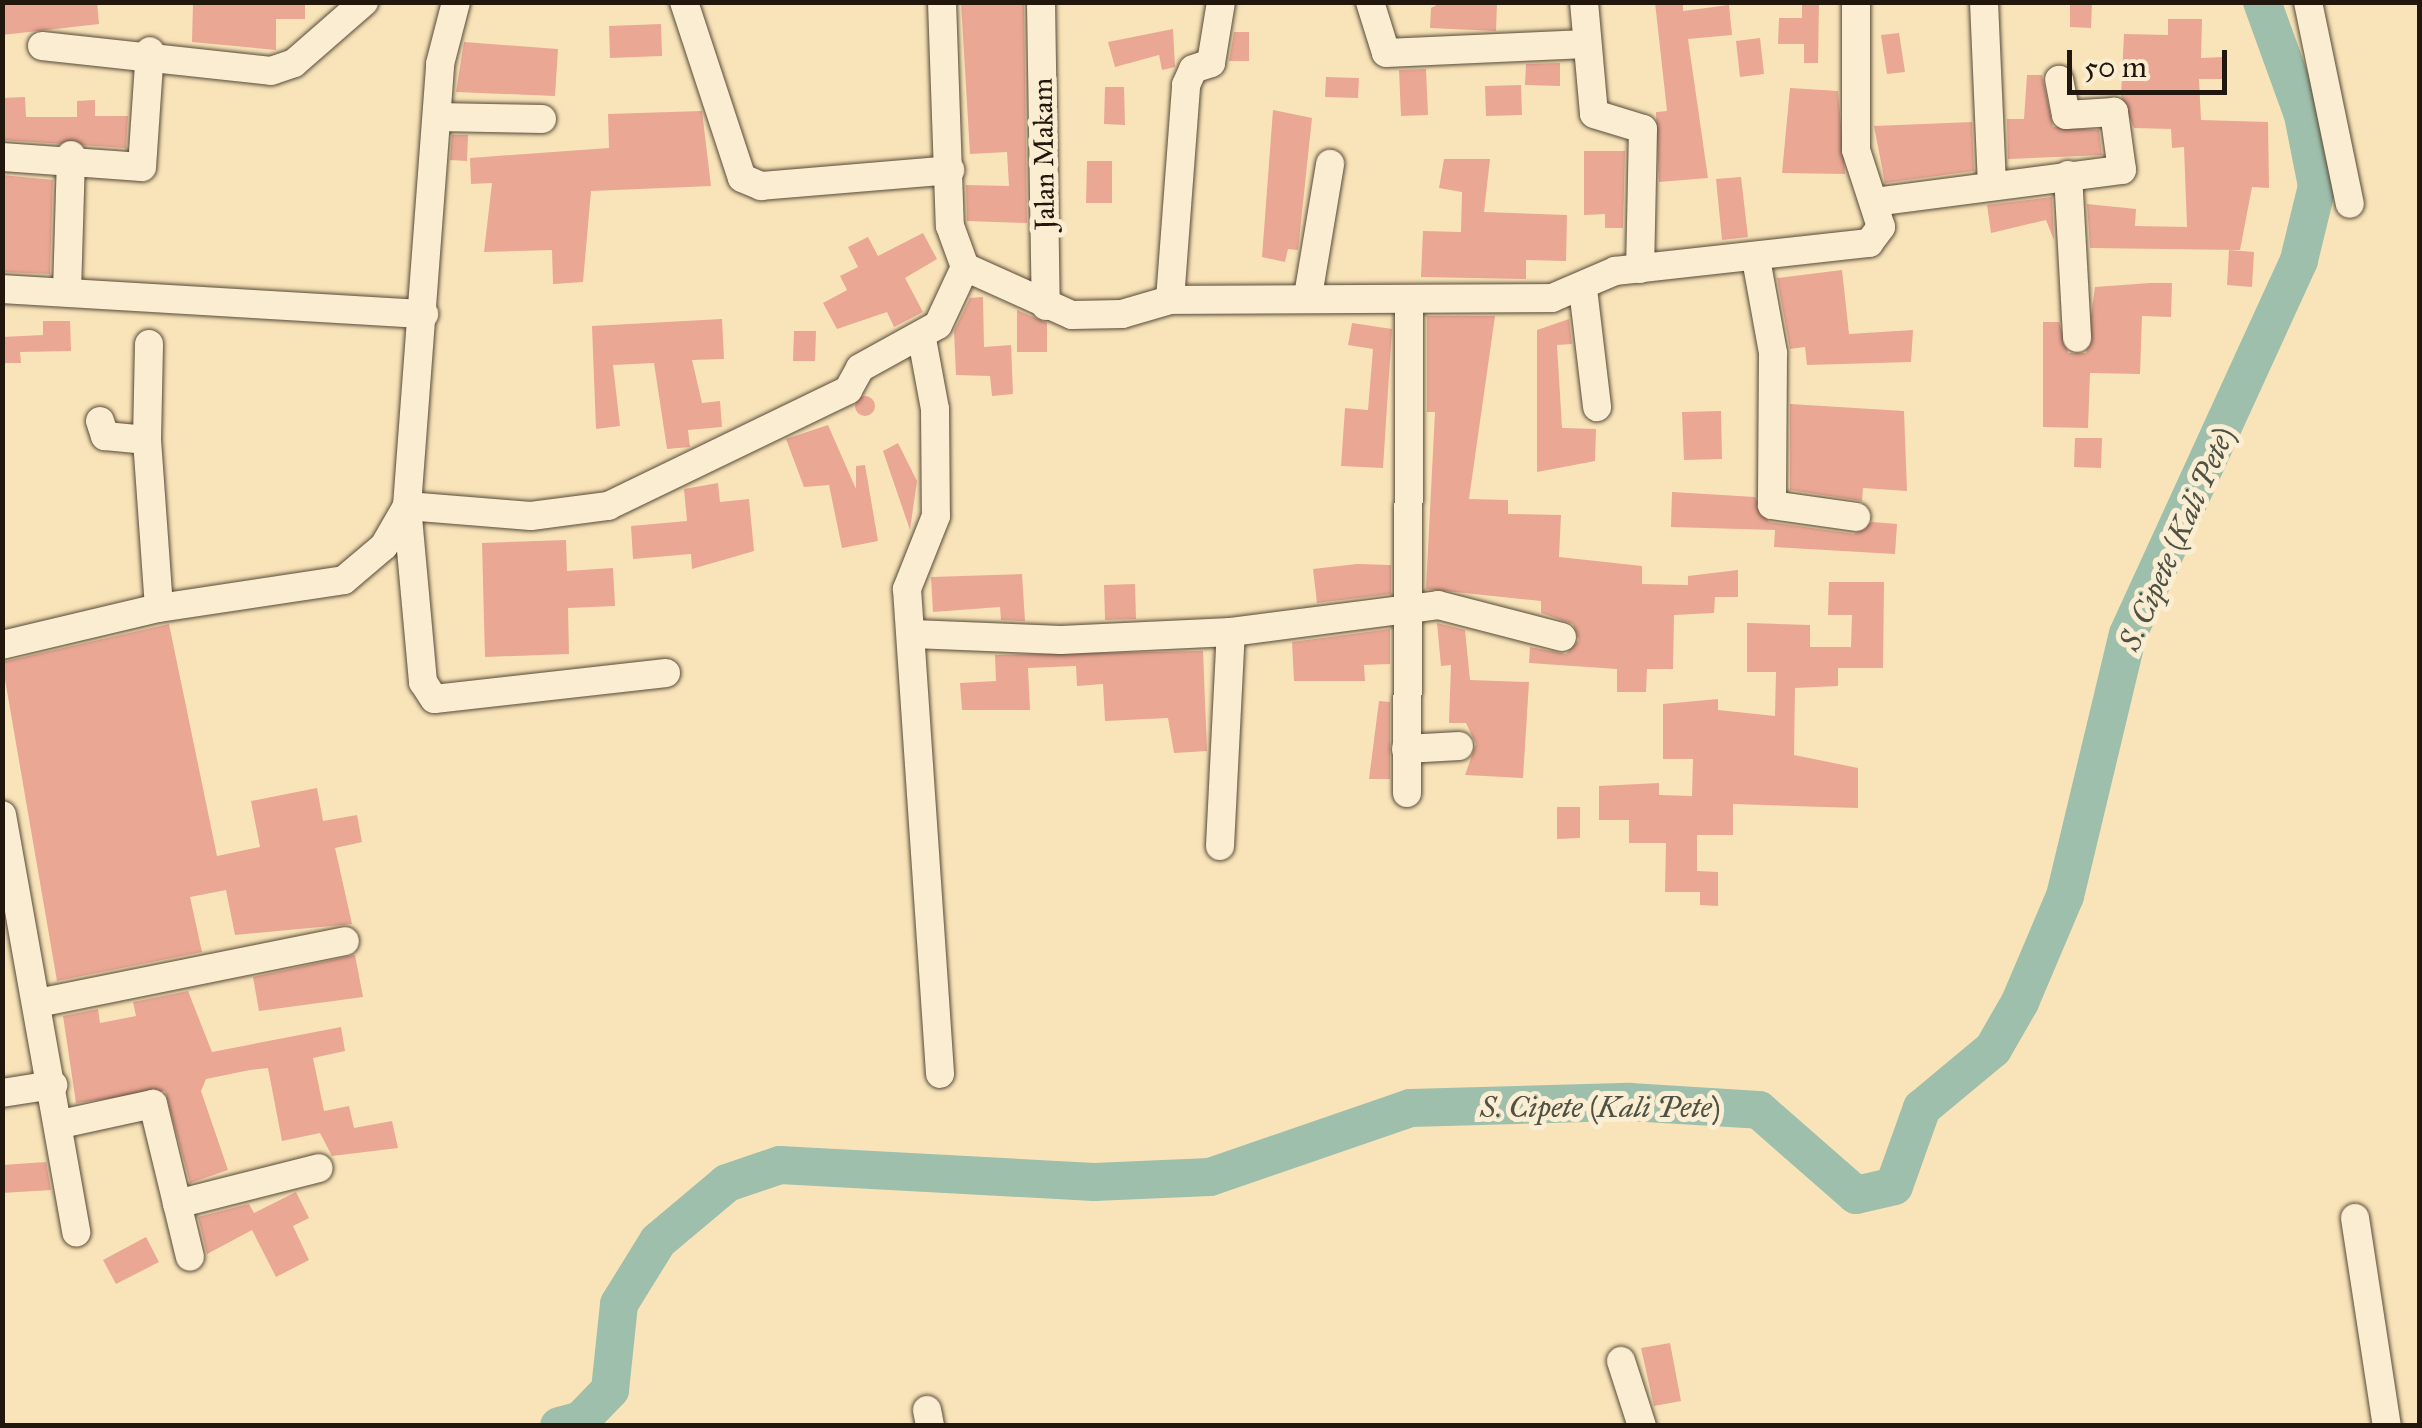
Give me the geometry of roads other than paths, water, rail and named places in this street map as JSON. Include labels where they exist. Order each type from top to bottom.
[{"type":"street","points":[[42,46],[150,52],[271,71],[294,63],[364,2]]},
{"type":"street","points":[[456,2],[437,117],[407,506],[423,682],[434,699],[666,673]]},
{"type":"street","points":[[684,2],[742,178],[761,186],[950,170]]},
{"type":"street","points":[[407,506],[531,516],[608,506],[646,481],[802,420],[848,390],[860,368],[922,338],[950,308],[966,267],[950,226],[942,2]]},
{"type":"street","name":"Jalan Makam","points":[[1042,2],[1046,306]]},
{"type":"street","points":[[1170,300],[1186,85],[1194,68],[1211,63],[1221,2]]},
{"type":"street","points":[[1370,2],[1386,53],[1586,44]]},
{"type":"street","points":[[1584,2],[1594,114],[1643,129],[1640,270]]},
{"type":"street","points":[[966,267],[1046,306],[1122,314],[1170,300],[1308,296],[1410,300],[1583,289],[1640,270],[1869,244],[1882,227],[1856,150],[1856,2]]},
{"type":"street","points":[[1984,2],[1992,186]]},
{"type":"street","points":[[2308,2],[2350,204]]},
{"type":"street","points":[[2,158],[72,155],[142,167],[150,52]]},
{"type":"street","points":[[1874,202],[2124,168],[2114,112],[2066,115],[2059,80]]},
{"type":"street","points":[[437,117],[542,118]]},
{"type":"street","points":[[66,292],[72,155]]},
{"type":"street","points":[[1308,296],[1330,164]]},
{"type":"street","points":[[2068,175],[2077,338]]},
{"type":"street","points":[[1756,259],[1773,353],[1772,505],[1856,517]]},
{"type":"street","points":[[2,289],[424,314]]},
{"type":"street","points":[[1583,289],[1597,407]]},
{"type":"street","points":[[1407,794],[1410,300]]},
{"type":"street","points":[[922,338],[938,480],[936,516],[906,589],[914,634],[940,1074]]},
{"type":"street","points":[[149,344],[147,440],[160,608]]},
{"type":"street","points":[[100,422],[109,437],[147,440]]},
{"type":"street","points":[[2,646],[160,608],[344,580],[384,546],[407,506]]},
{"type":"street","points":[[914,634],[1060,640],[1231,632],[1407,615],[1457,606],[1562,637]]},
{"type":"street","points":[[1220,846],[1231,632]]},
{"type":"street","points":[[1406,749],[1459,746]]},
{"type":"street","points":[[2,815],[10,890],[38,1003],[76,1232]]},
{"type":"street","points":[[38,1003],[345,941]]},
{"type":"street","points":[[2,1093],[53,1085]]},
{"type":"street","points":[[61,1124],[153,1104],[190,1257]]},
{"type":"street","points":[[178,1204],[319,1168]]},
{"type":"street","points":[[2356,1218],[2387,1426]]},
{"type":"street","points":[[1621,1361],[1642,1426]]},
{"type":"waterway","name":"S. Cipete (Kali Pete)","points":[[559,1426],[581,1420],[610,1390],[619,1304],[658,1241],[727,1183],[780,1165],[1094,1182],[1210,1177],[1410,1108],[1630,1102],[1759,1110],[1856,1195],[1894,1186],[1922,1108],[1993,1049],[2020,1002],[2065,896],[2128,634],[2299,260],[2317,186],[2303,115],[2262,2]]}]
